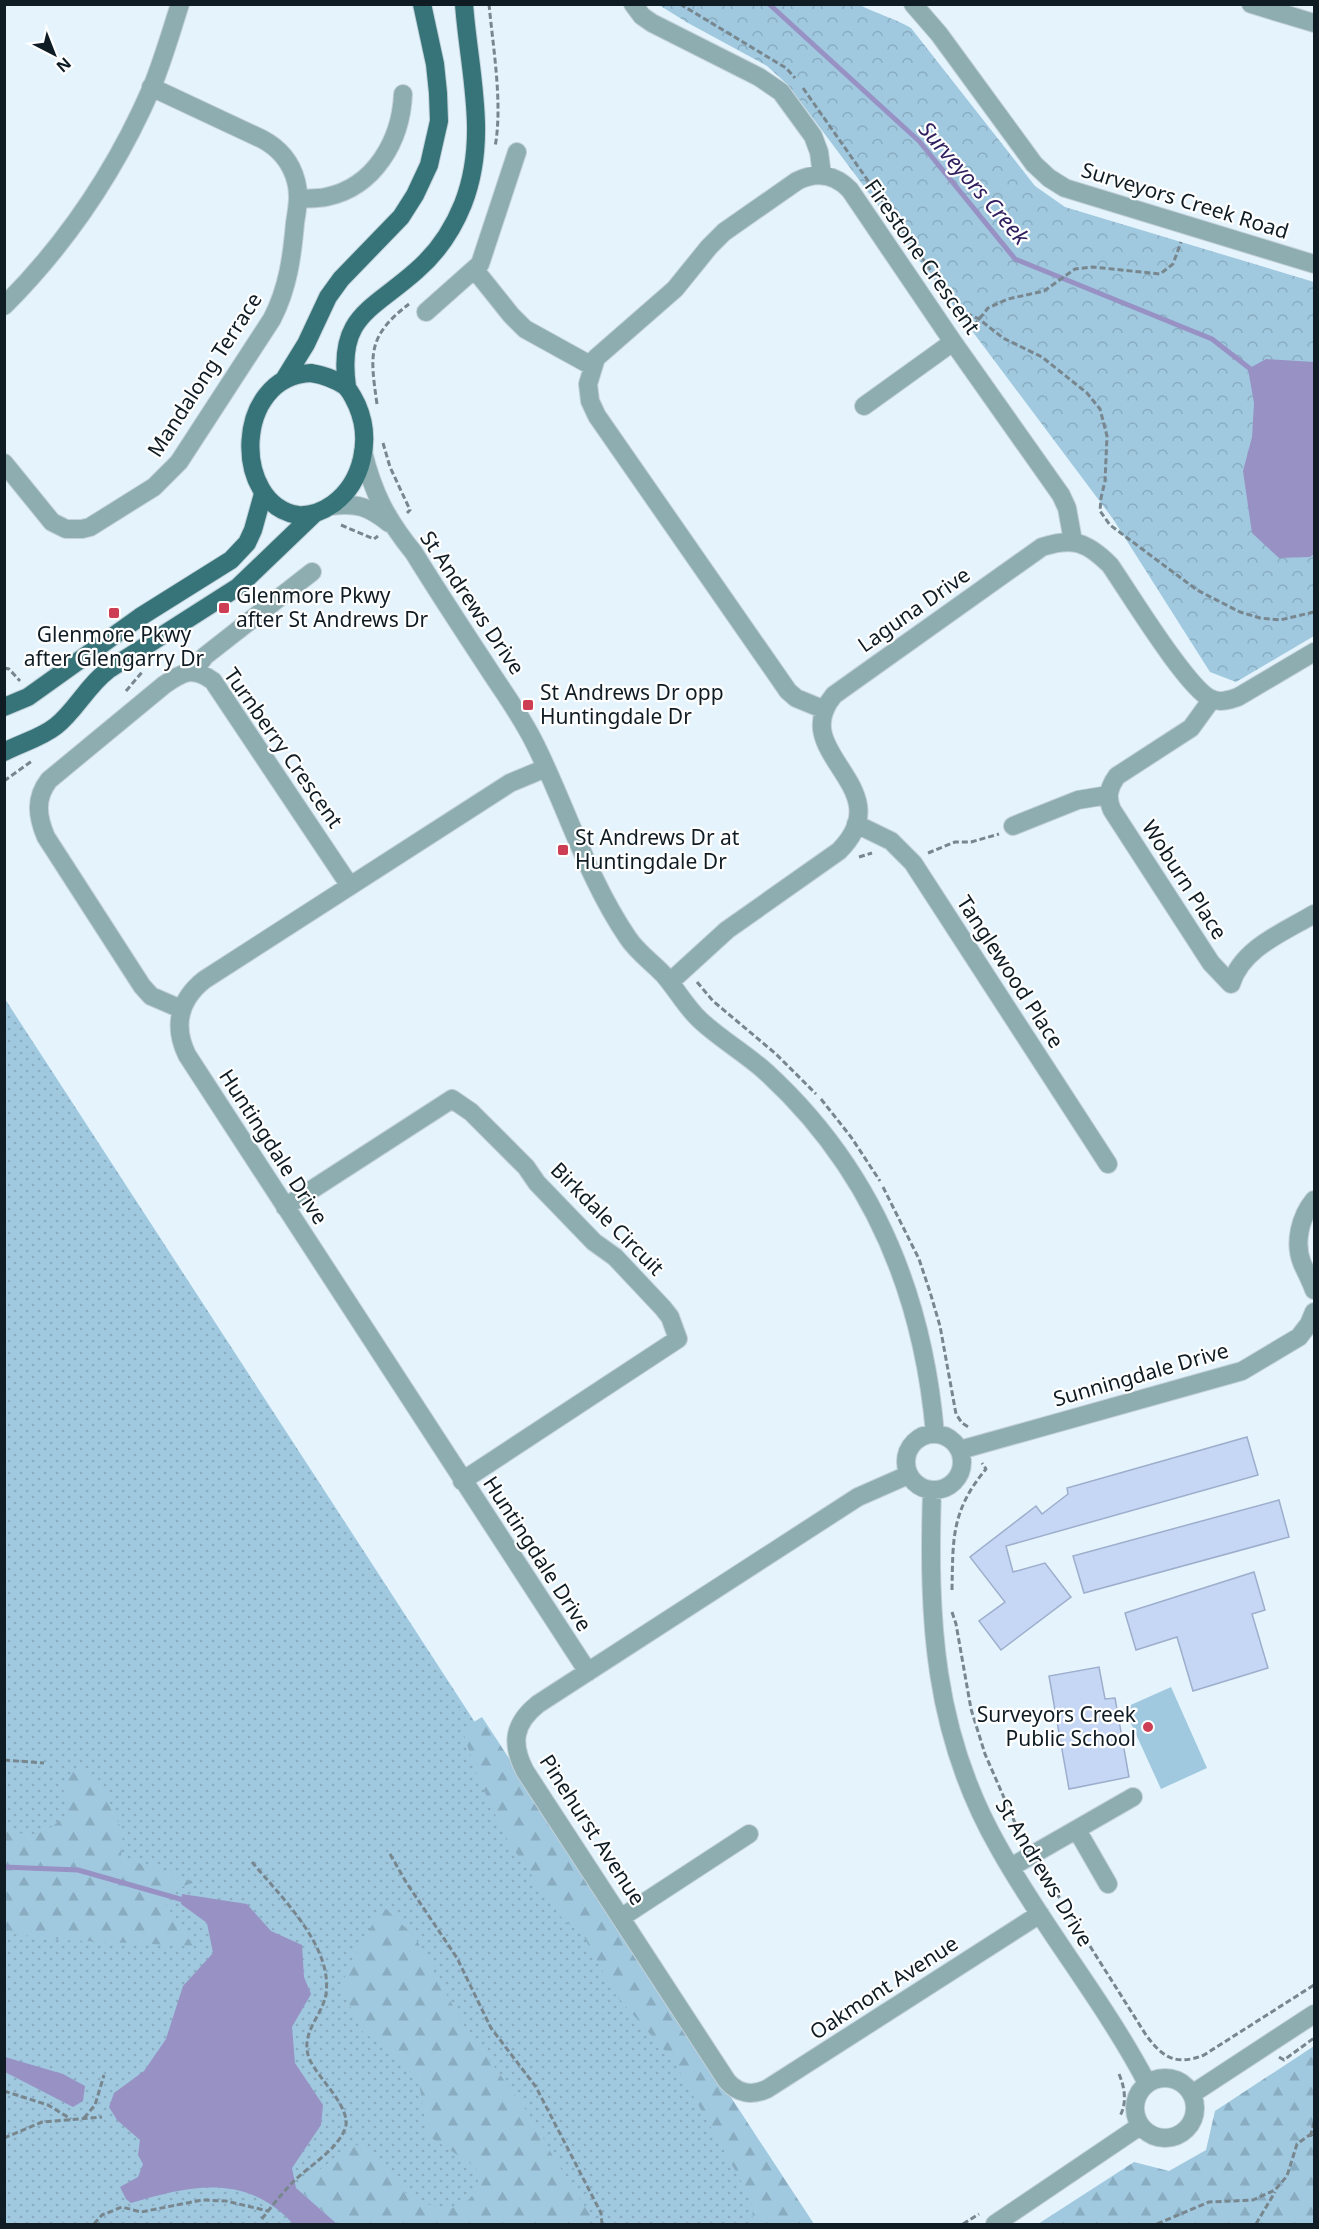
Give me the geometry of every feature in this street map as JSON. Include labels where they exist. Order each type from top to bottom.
[{"type":"main road","points":[[285,378],[306,344],[328,297],[341,279],[401,217],[416,195],[429,165],[439,121],[438,93],[435,64],[422,4]]},
{"type":"main road","points":[[347,387],[320,375],[302,374],[285,378],[264,397],[254,421],[251,455],[263,494],[297,515],[333,514],[351,486],[361,462],[365,439],[361,414],[347,387],[346,355],[353,327],[369,307],[429,260],[455,221],[468,190],[475,162],[477,132],[464,4]]},
{"type":"main road","points":[[4,707],[28,697],[140,617],[231,560],[247,543],[263,494]]},
{"type":"main road","points":[[4,752],[55,727],[69,714],[98,677],[238,586],[314,514]]},
{"type":"street","points":[[4,306],[50,255],[79,217],[124,144],[151,87],[180,4]]},
{"type":"street","points":[[633,4],[652,24],[759,77],[781,92],[813,136],[819,152],[822,175],[809,176],[797,181],[724,232],[675,289],[603,351],[592,366],[588,394],[597,416],[788,691],[796,699],[825,710],[821,727],[826,744],[857,797],[859,813],[852,834],[839,851],[727,930],[670,982]]},
{"type":"street","name":"Surveyors Creek Road","points":[[913,4],[939,34],[1034,164],[1065,189],[1314,264]]},
{"type":"street","points":[[1251,4],[1314,23]]},
{"type":"street","name":"Mandalong Terrace","points":[[4,463],[48,519],[59,526],[74,530],[90,527],[162,480],[188,451],[277,308],[289,272],[298,199],[298,188],[292,170],[275,147],[262,139],[151,87]]},
{"type":"street","points":[[298,199],[337,194],[352,186],[377,166],[395,138],[403,94]]},
{"type":"street","points":[[418,308],[475,270],[485,253],[517,153]]},
{"type":"street","name":"Firestone Crescent","points":[[822,175],[836,179],[850,190],[1061,495],[1067,508],[1073,541]]},
{"type":"street","points":[[475,270],[525,329],[592,366]]},
{"type":"street","points":[[864,406],[953,342]]},
{"type":"street","name":"St Andrews Drive","points":[[363,452],[375,493],[393,526],[414,553],[527,729],[613,915],[637,951],[670,982],[685,1004],[701,1021],[750,1058],[790,1095],[827,1139],[865,1196],[892,1250],[914,1311],[929,1377],[935,1434]]},
{"type":"street","name":"St Andrews Drive","points":[[333,514],[356,504],[366,507],[393,526]]},
{"type":"street","points":[[1073,541],[1088,546],[1110,565],[1189,680],[1212,699],[1226,701],[1238,697],[1314,652]]},
{"type":"street","name":"Laguna Drive","points":[[825,710],[842,688],[1030,555],[1042,547],[1058,542],[1073,541]]},
{"type":"street","points":[[193,672],[205,656],[312,572]]},
{"type":"street","name":"Turnberry Crescent","points":[[181,1009],[151,996],[142,986],[46,837],[38,808],[41,791],[49,780],[177,675],[193,672],[205,674],[220,688],[350,886]]},
{"type":"street","points":[[1013,826],[1078,800],[1108,795],[1117,776],[1191,728],[1212,699]]},
{"type":"street","points":[[181,1009],[188,996],[204,980],[510,783],[546,768]]},
{"type":"street","name":"Woburn Place","points":[[1108,795],[1112,810],[1211,963],[1231,984],[1237,970],[1254,951],[1314,914]]},
{"type":"street","name":"Tanglewood Place","points":[[856,824],[891,841],[913,863],[1108,1164]]},
{"type":"street","name":"Huntingdale Drive","points":[[181,1009],[180,1034],[187,1055],[588,1672]]},
{"type":"street","name":"Birkdale Circuit","points":[[285,1207],[452,1099],[480,1120],[526,1167],[537,1183],[594,1242],[615,1257],[670,1317],[678,1339],[462,1481]]},
{"type":"street","points":[[1314,1200],[1302,1222],[1299,1247],[1301,1260],[1314,1290]]},
{"type":"street","name":"Sunningdale Drive","points":[[960,1450],[1242,1371],[1299,1337],[1314,1317]]},
{"type":"street","points":[[935,1434],[949,1438],[960,1450],[962,1467],[960,1475],[948,1487],[932,1491],[914,1483],[908,1475],[906,1459],[912,1444],[926,1435],[935,1434]]},
{"type":"street","name":"Pinehurst Avenue","points":[[749,2094],[737,2090],[728,2081],[525,1771],[516,1749],[518,1731],[532,1709],[588,1672],[858,1497],[908,1475]]},
{"type":"street","name":"St Andrews Drive","points":[[932,1491],[931,1612],[943,1699],[968,1783],[985,1822],[1011,1867],[1133,2055],[1147,2083]]},
{"type":"street","points":[[1011,1867],[1133,1797]]},
{"type":"street","points":[[1077,1830],[1108,1884]]},
{"type":"street","points":[[622,1917],[748,1834]]},
{"type":"street","name":"Oakmont Avenue","points":[[749,2094],[767,2089],[1040,1914]]},
{"type":"street","points":[[1192,2094],[1314,2014]]},
{"type":"street","points":[[1167,2077],[1178,2080],[1192,2094],[1195,2104],[1194,2115],[1190,2125],[1183,2132],[1173,2137],[1163,2138],[1152,2136],[1140,2126],[1134,2110],[1135,2099],[1147,2083],[1157,2078],[1167,2077]]},
{"type":"street","points":[[991,2217],[1140,2126]]},
{"type":"path","points":[[489,4],[498,132],[494,152]]},
{"type":"path","points":[[680,4],[786,68],[813,101],[946,292],[964,312],[980,319],[1003,338],[1042,357],[1087,393],[1100,409],[1107,436],[1105,481],[1100,511],[1110,525],[1197,590],[1240,612],[1260,618],[1280,620],[1314,612]]},
{"type":"path","points":[[953,342],[973,327],[988,308],[1008,299],[1044,291],[1075,269],[1093,267],[1160,274],[1173,264],[1186,226]]},
{"type":"path","points":[[377,406],[372,364],[375,345],[381,330],[395,315],[418,308]]},
{"type":"path","points":[[333,514],[374,539],[410,510],[390,467],[383,441]]},
{"type":"path","points":[[119,699],[142,672],[151,666]]},
{"type":"path","points":[[4,668],[9,669],[19,678],[24,688]]},
{"type":"path","points":[[4,781],[36,758]]},
{"type":"path","points":[[920,858],[955,842],[971,842],[1013,831],[1013,826]]},
{"type":"path","points":[[981,1461],[986,1469]]},
{"type":"path","points":[[4,1760],[44,1762]]},
{"type":"path","points":[[390,1854],[406,1882],[458,1958],[490,2028],[508,2048],[536,2088],[601,2213],[602,2224]]},
{"type":"path","points":[[252,1862],[306,1929],[319,1952],[326,1975],[326,1996],[308,2034],[307,2047],[310,2060],[345,2113],[346,2127],[338,2141],[294,2181],[261,2220]]},
{"type":"path","points":[[1117,2119],[1122,2114],[1125,2093],[1116,2066],[1133,2055]]},
{"type":"path","points":[[84,2118],[95,2105],[104,2075]]},
{"type":"path","points":[[4,2091],[48,2105],[72,2120]]},
{"type":"path","points":[[4,2138],[42,2122],[102,2117]]},
{"type":"path","points":[[1256,2224],[1275,2190],[1287,2176],[1297,2144],[1311,2134],[1314,2122]]},
{"type":"path","points":[[1311,2134],[1314,2139]]},
{"type":"path","points":[[1157,2224],[1209,2202],[1253,2200],[1275,2190]]},
{"type":"path","points":[[94,2224],[102,2215],[122,2207],[141,2212],[202,2200],[226,2201],[268,2211]]},
{"type":"path","points":[[963,2224],[991,2217]]},
{"type":"green space","points":[[659,5],[860,5],[898,21],[911,28],[1035,186],[1065,207],[1314,282],[1314,636],[1236,682],[1210,672],[1113,519],[788,85],[767,66]]},
{"type":"green space","points":[[5,999],[801,2224],[5,2224]]},
{"type":"green space","points":[[1171,1687],[1207,1768],[1161,1789],[1124,1708]]},
{"type":"green space","points":[[482,1717],[814,2224],[752,2224],[753,2207],[740,2179],[673,2060],[615,1994],[584,1937],[560,1916],[506,1838],[477,1775],[462,1729]]},
{"type":"green space","points":[[79,1765],[101,1782],[123,1833],[121,1857],[195,1882],[176,1889],[163,1900],[193,1946],[64,1940],[5,1933],[5,1830],[25,1834],[40,1833],[61,1820],[69,1812],[62,1784]]},
{"type":"green space","points":[[383,1906],[415,1937],[463,2024],[534,2121],[590,2215],[587,2224],[337,2224],[296,2187],[349,2148],[363,2143],[408,2196],[444,2211],[465,2203],[479,2189],[476,2167],[427,2135],[418,2075],[361,2030],[341,1986],[352,1960]]},
{"type":"green space","points":[[1314,2046],[1314,2224],[1038,2224],[1134,2162],[1169,2171],[1206,2150],[1215,2111]]},
{"type":"shaded area","points":[[1266,359],[1314,362],[1314,554],[1310,557],[1279,558],[1252,533],[1243,471],[1252,437],[1254,403],[1248,369]]},
{"type":"shaded area","points":[[182,1894],[247,1904],[271,1931],[302,1945],[304,1977],[311,1994],[292,2027],[295,2063],[323,2105],[321,2125],[292,2168],[296,2188],[337,2224],[293,2224],[275,2208],[257,2197],[237,2190],[196,2188],[131,2203],[126,2199],[120,2187],[138,2177],[143,2164],[138,2155],[140,2140],[117,2120],[109,2107],[114,2093],[144,2071],[166,2039],[183,1986],[213,1953],[207,1923],[181,1904]]},
{"type":"shaded area","points":[[5,2057],[63,2074],[85,2086],[83,2101],[73,2107],[5,2072]]},
{"type":"building","points":[[1247,1437],[1258,1475],[1006,1546],[1013,1572],[1045,1563],[1071,1597],[1001,1650],[979,1621],[1005,1602],[970,1557],[1036,1506],[1042,1514],[1068,1494],[1067,1488]]},
{"type":"building","points":[[1279,1500],[1289,1537],[1084,1593],[1073,1556]]},
{"type":"building","points":[[1254,1572],[1265,1610],[1252,1614],[1268,1668],[1193,1691],[1177,1637],[1136,1650],[1125,1613]]},
{"type":"building","points":[[1099,1667],[1105,1699],[1115,1698],[1129,1777],[1069,1789],[1049,1676]]},
{"type":"waterway","name":"Surveyors Creek","points":[[769,4],[919,141],[1015,259],[1212,339],[1253,371]]},
{"type":"waterway","points":[[4,1867],[78,1870],[187,1901]]},
{"type":"place","name":"Glenmore Pkwy after St Andrews Dr","points":[[224,608]]},
{"type":"place","name":"Glenmore Pkwy after Glengarry Dr","points":[[114,613]]},
{"type":"place","name":"St Andrews Dr opp Huntingdale Dr","points":[[528,705]]},
{"type":"place","name":"St Andrews Dr at Huntingdale Dr","points":[[563,850]]},
{"type":"place","name":"Surveyors Creek Public School","points":[[1148,1727]]}]
